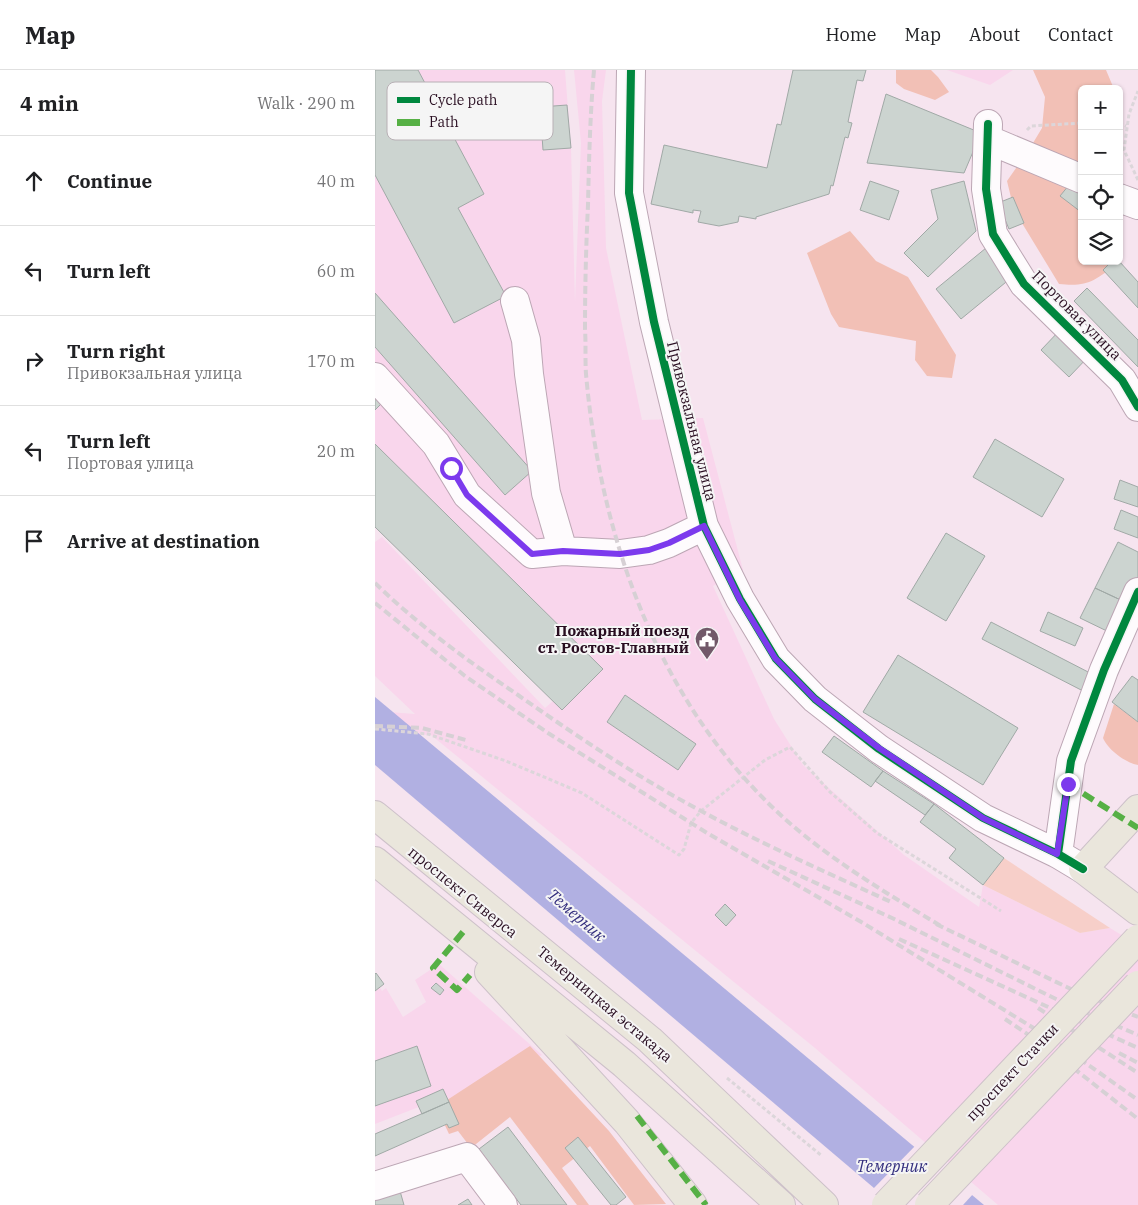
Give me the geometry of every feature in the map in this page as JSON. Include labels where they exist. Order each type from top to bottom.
[{"type":"main road","points":[[1138,809],[1083,869],[1138,911]]},
{"type":"main road","name":"Темерницкая эстакада","points":[[375,815],[650,1040],[824,1205]]},
{"type":"main road","name":"проспект Сиверса","points":[[375,821],[646,1042],[817,1205]]},
{"type":"main road","name":"проспект Сиверса","points":[[375,861],[624,1064],[781,1205]]},
{"type":"main road","points":[[375,868],[621,1068],[767,1205]]},
{"type":"main road","points":[[415,900],[423,915],[486,969],[627,1122],[693,1205]]},
{"type":"main road","name":"проспект Стачки","points":[[886,1205],[1138,939]]},
{"type":"main road","name":"проспект Стачки","points":[[929,1205],[1138,985]]},
{"type":"street","name":"Привокзальная улица","points":[[631,70],[629,193],[654,322],[704,526],[740,600],[775,658],[815,699],[879,748],[983,818],[1057,854],[1083,869]]},
{"type":"street","name":"Портовая улица","points":[[1078,177],[988,132],[986,188],[993,234],[1024,284],[1122,380],[1138,407]]},
{"type":"street","points":[[1123,199],[1138,205]]},
{"type":"street","points":[[515,301],[526,340],[545,493],[563,551]]},
{"type":"street","points":[[375,377],[436,444],[467,495],[532,554],[563,551],[620,554],[649,550],[669,543],[704,526]]},
{"type":"street","points":[[1057,854],[1071,761],[1105,670],[1138,592]]},
{"type":"street","points":[[375,1186],[467,1157],[503,1205]]},
{"type":"path","points":[[1138,91],[1126,126],[1124,150],[1138,180]]},
{"type":"path","points":[[1026,132],[1031,126],[1078,123]]},
{"type":"path","points":[[375,730],[427,734],[506,762],[582,793],[679,855],[684,849],[691,823],[701,811],[765,760],[790,747],[830,792],[877,833],[1001,911]]},
{"type":"shaded area","points":[[375,70],[565,70],[571,148],[575,302],[581,143],[574,70],[606,70],[602,101],[606,248],[642,420],[703,418],[743,570],[713,586],[774,719],[803,765],[904,855],[979,907],[983,885],[1080,933],[1110,928],[1138,945],[1138,1205],[998,1205],[815,1048],[431,735],[375,733],[375,711],[415,714],[375,676],[375,542],[382,537],[545,708],[553,701],[375,527]]},
{"type":"shaded area","points":[[896,70],[931,70],[949,92],[935,100],[904,89],[896,83]]},
{"type":"shaded area","points":[[947,70],[1013,70],[990,85]]},
{"type":"shaded area","points":[[1033,70],[1106,70],[1112,85],[1078,85],[1078,181],[1072,183],[1078,190],[1078,265],[1116,265],[1090,282],[1077,285],[1059,284],[1014,210],[1007,181],[1042,128],[1045,97]]},
{"type":"shaded area","points":[[850,231],[876,261],[908,277],[956,355],[952,378],[927,376],[915,360],[916,341],[839,327],[831,314],[807,253]]},
{"type":"shaded area","points":[[1114,704],[1138,722],[1138,765],[1128,762],[1118,755],[1105,743],[1103,738]]},
{"type":"shaded area","points":[[1004,858],[1110,928],[1080,933],[983,885]]},
{"type":"shaded area","points":[[439,964],[542,1055],[447,1105],[442,1098],[375,1124],[375,985],[377,984],[382,991],[386,988],[403,1017],[426,1002],[415,980]]},
{"type":"shaded area","points":[[530,1046],[609,1131],[666,1204],[634,1205],[590,1146],[562,1168],[589,1205],[577,1205],[510,1117],[471,1148],[458,1131],[449,1134],[441,1117],[441,1104]]},
{"type":"water","name":"Темерник","points":[[375,697],[984,1205],[894,1205],[375,765]]},
{"type":"pier","points":[[916,1145],[974,1193],[963,1205],[890,1205],[872,1190]]},
{"type":"building","points":[[375,70],[418,70],[424,82],[387,82],[387,140],[455,140],[484,194],[458,208],[506,296],[454,323],[375,175]]},
{"type":"building","points":[[793,70],[866,70],[863,81],[857,80],[848,122],[852,123],[848,138],[845,137],[833,186],[831,185],[829,194],[756,217],[756,219],[739,216],[738,222],[719,226],[698,222],[701,211],[693,210],[693,213],[651,204],[664,145],[767,168],[777,124],[781,125]]},
{"type":"building","points":[[886,94],[981,133],[964,173],[867,163]]},
{"type":"building","points":[[567,105],[571,148],[543,150],[542,140],[553,140],[553,106]]},
{"type":"building","points":[[870,181],[899,191],[889,220],[860,210]]},
{"type":"building","points":[[964,181],[976,231],[928,277],[904,253],[938,219],[931,190]]},
{"type":"building","points":[[1069,185],[1078,191],[1078,210],[1060,196]]},
{"type":"building","points":[[1013,197],[1024,223],[1009,229],[998,203]]},
{"type":"building","points":[[986,248],[1011,278],[961,319],[936,289]]},
{"type":"building","points":[[1108,265],[1123,265],[1138,282],[1138,308],[1103,270]]},
{"type":"building","points":[[1087,288],[1138,340],[1138,367],[1074,301]]},
{"type":"building","points":[[375,293],[532,471],[505,495],[375,347]]},
{"type":"building","points":[[1061,329],[1089,356],[1069,377],[1041,350]]},
{"type":"building","points":[[375,394],[383,402],[375,410]]},
{"type":"building","points":[[995,439],[1064,479],[1042,517],[973,477]]},
{"type":"building","points":[[375,444],[603,669],[562,710],[375,527]]},
{"type":"building","points":[[1120,480],[1138,487],[1138,507],[1114,499]]},
{"type":"building","points":[[1121,510],[1138,517],[1138,538],[1114,529]]},
{"type":"building","points":[[946,533],[985,556],[946,621],[907,598]]},
{"type":"building","points":[[1118,542],[1138,552],[1138,577],[1125,602],[1095,588]]},
{"type":"building","points":[[1095,588],[1125,602],[1111,633],[1080,618]]},
{"type":"building","points":[[1048,612],[1083,628],[1075,646],[1040,631]]},
{"type":"building","points":[[991,622],[1094,675],[1085,692],[982,639]]},
{"type":"building","points":[[898,655],[1018,728],[983,785],[863,712]]},
{"type":"building","points":[[1132,676],[1138,680],[1138,722],[1112,702]]},
{"type":"building","points":[[625,695],[696,744],[678,770],[607,722]]},
{"type":"building","points":[[834,736],[883,771],[871,787],[822,752]]},
{"type":"building","points":[[883,771],[934,804],[925,815],[875,781]]},
{"type":"building","points":[[934,804],[1004,858],[983,885],[949,858],[956,849],[920,822]]},
{"type":"building","points":[[725,904],[736,915],[726,926],[715,915]]},
{"type":"building","points":[[375,974],[384,984],[375,991]]},
{"type":"building","points":[[436,983],[444,990],[440,995],[431,988]]},
{"type":"building","points":[[417,1046],[431,1086],[375,1106],[375,1061]]},
{"type":"building","points":[[443,1089],[449,1102],[422,1114],[416,1101]]},
{"type":"building","points":[[449,1102],[459,1124],[449,1128],[447,1124],[375,1156],[375,1134]]},
{"type":"building","points":[[508,1127],[567,1205],[521,1205],[501,1179],[479,1149]]},
{"type":"building","points":[[578,1137],[626,1197],[616,1205],[611,1205],[565,1148]]},
{"type":"building","points":[[400,1191],[404,1205],[375,1205],[375,1198]]},
{"type":"building","points":[[468,1199],[472,1205],[458,1205]]},
{"type":"railway","points":[[594,70],[586,267],[586,374],[593,433],[604,492],[619,549],[639,605],[663,659],[693,710],[727,758],[767,802],[828,854],[941,926]]},
{"type":"railway","points":[[375,583],[408,613],[462,656],[632,771],[679,799],[749,836],[891,902]]},
{"type":"railway","points":[[375,603],[465,676],[548,733],[707,833],[863,923],[1053,1040],[1138,1100]]},
{"type":"railway","points":[[375,726],[422,728],[466,740]]},
{"type":"railway","points":[[768,861],[892,918],[1064,1003],[1138,1035]]},
{"type":"railway","points":[[936,924],[1077,992],[1138,1017]]},
{"type":"railway","points":[[899,939],[1138,1048]]},
{"type":"railway","points":[[1038,1008],[1138,1073]]},
{"type":"railway","points":[[1005,1019],[1048,1048],[1138,1119]]},
{"type":"railway","points":[[1119,1053],[1138,1063]]},
{"type":"marked path","points":[[1068,784],[1138,828]]},
{"type":"marked path","points":[[463,932],[433,968],[457,990],[470,975]]},
{"type":"marked path","points":[[637,1116],[706,1205]]},
{"type":"cycle path","points":[[631,70],[629,193],[654,322],[704,526],[740,599],[776,659],[815,699],[879,749],[983,818],[1058,854],[1083,869]]},
{"type":"cycle path","points":[[988,124],[986,189],[993,234],[1024,284],[1122,380],[1138,407]]},
{"type":"cycle path","points":[[1058,854],[1071,761],[1104,670],[1138,592]]},
{"type":"place","name":"Пожарный поезд ст. Ростов-Главный","points":[[707,660]]},
{"type":"route","points":[[451,468],[467,495],[532,554],[563,551],[620,554],[649,550],[669,543],[704,526],[740,600],[775,658],[815,699],[879,748],[983,818],[1057,854],[1068,784]]}]
